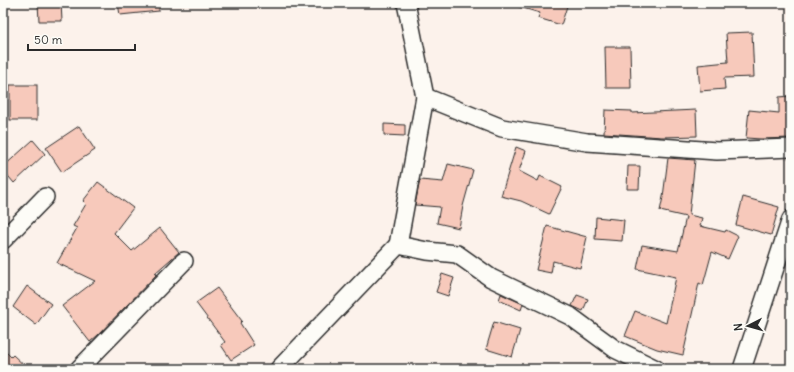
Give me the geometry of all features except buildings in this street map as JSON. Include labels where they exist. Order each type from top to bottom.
[{"type":"street","points":[[278,369],[398,245],[425,97],[406,3]]},
{"type":"street","points":[[425,97],[502,128],[587,142],[717,151],[791,148]]},
{"type":"street","points":[[3,240],[45,197]]},
{"type":"street","points":[[742,369],[791,219]]},
{"type":"street","points":[[398,245],[427,251],[457,254],[491,278],[570,316],[615,349],[656,369]]},
{"type":"street","points":[[79,369],[184,262]]}]
